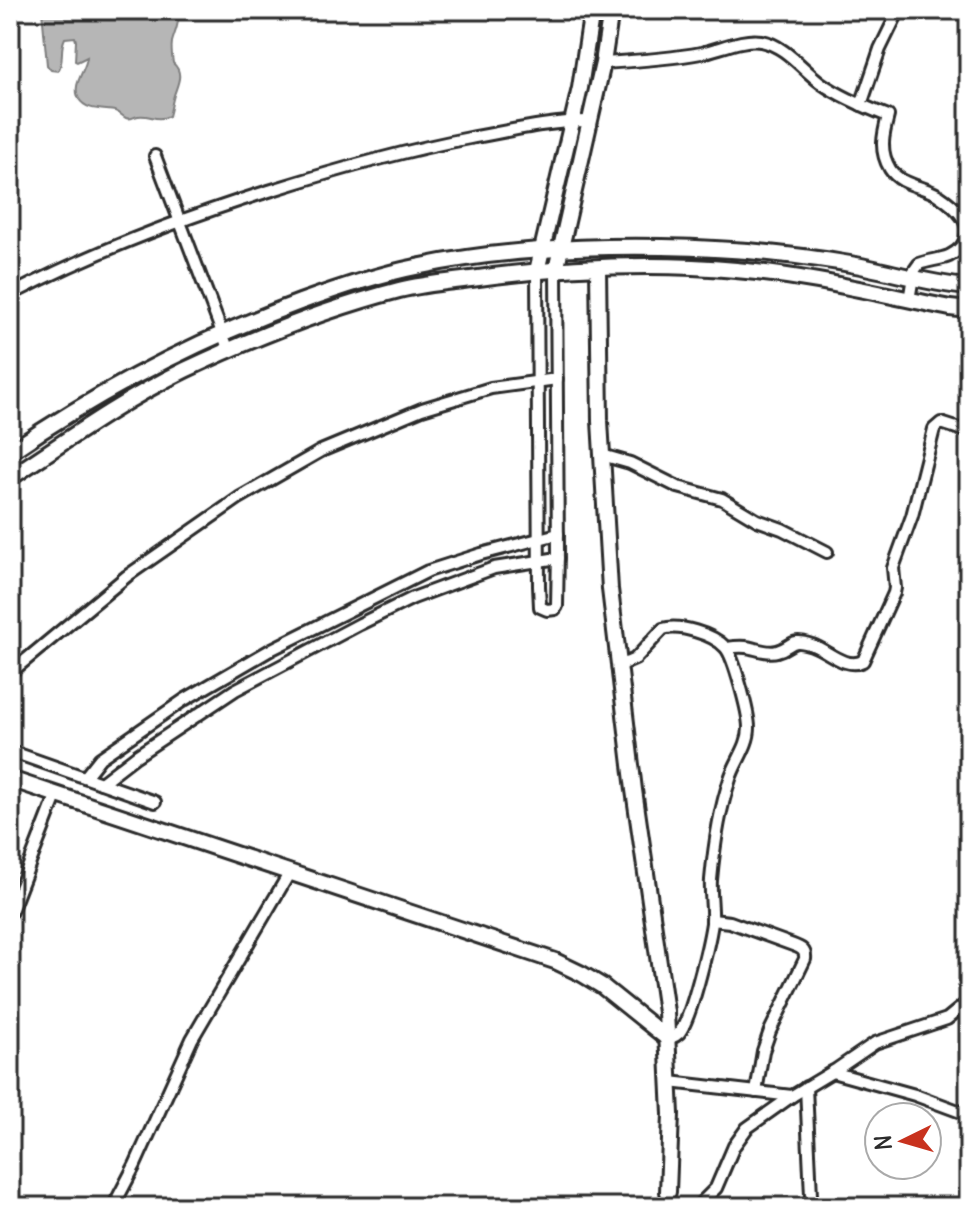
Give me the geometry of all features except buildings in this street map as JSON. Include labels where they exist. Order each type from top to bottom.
[{"type":"street","points":[[592,10],[580,88],[537,271],[540,607],[547,610],[557,606],[556,270],[603,63],[611,10]]},
{"type":"street","points":[[861,105],[880,49],[899,10]]},
{"type":"street","points":[[603,63],[643,61],[761,41],[785,53],[823,85],[888,116],[882,138],[883,153],[891,171],[901,180],[938,195],[960,214],[968,229],[966,241],[958,250],[919,264],[914,271],[909,300]]},
{"type":"street","points":[[10,295],[120,243],[180,220],[341,168],[454,141],[572,121],[590,121]]},
{"type":"street","points":[[155,156],[229,351]]},
{"type":"street","points":[[10,452],[101,394],[251,320],[372,278],[471,257],[628,247],[750,251],[851,264],[913,279],[969,287]]},
{"type":"street","points":[[10,478],[81,430],[183,371],[327,312],[402,290],[537,271],[638,267],[734,270],[831,283],[969,310]]},
{"type":"street","points":[[598,268],[602,455],[610,589],[634,790],[666,1012],[671,1114],[668,1192]]},
{"type":"street","points":[[10,673],[127,576],[239,498],[321,451],[422,409],[491,388],[557,379]]},
{"type":"street","points":[[727,648],[743,646],[777,651],[798,642],[822,649],[853,665],[863,661],[894,593],[893,568],[912,516],[934,429],[941,423],[969,432]]},
{"type":"street","points":[[602,455],[630,463],[678,487],[722,499],[757,520],[827,552]]},
{"type":"street","points":[[85,777],[100,758],[184,700],[272,649],[428,571],[558,534]]},
{"type":"street","points":[[101,783],[235,690],[360,624],[413,598],[494,568],[558,558]]},
{"type":"street","points":[[619,666],[635,659],[658,632],[669,627],[700,633],[727,648],[737,674],[749,727],[722,809],[713,862],[712,920],[705,957],[681,1031],[668,1039]]},
{"type":"street","points":[[10,751],[155,802]]},
{"type":"street","points":[[10,779],[555,961],[602,986],[668,1039]]},
{"type":"street","points":[[10,914],[56,796]]},
{"type":"street","points":[[113,1207],[192,1039],[290,872]]},
{"type":"street","points":[[712,920],[722,920],[802,948],[805,954],[803,965],[763,1051],[756,1092]]},
{"type":"street","points":[[697,1207],[716,1188],[734,1146],[747,1128],[875,1043],[947,1019],[969,1001]]},
{"type":"street","points":[[832,1072],[915,1095],[969,1115]]},
{"type":"street","points":[[670,1082],[792,1096]]},
{"type":"street","points":[[806,1087],[809,1207]]},
{"type":"shaded area","points":[[42,10],[176,10],[178,22],[172,50],[179,78],[169,116],[128,119],[115,111],[91,108],[82,103],[77,88],[87,57],[75,61],[75,37],[65,38],[60,67],[58,71],[51,70],[47,65]]}]
